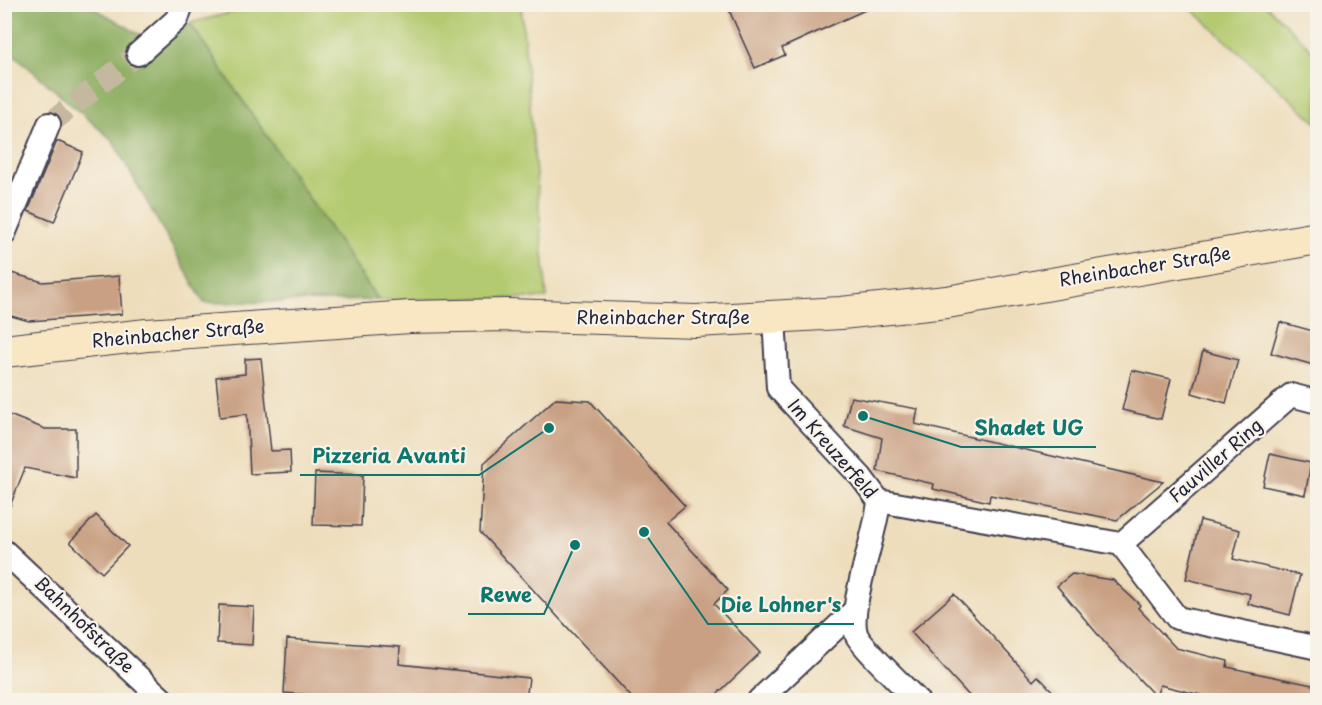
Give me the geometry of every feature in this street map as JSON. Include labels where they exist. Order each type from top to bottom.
[{"type":"main road","name":"Rheinbacher Straße","points":[[4,351],[147,335],[410,317],[507,315],[670,321],[774,317],[947,302],[1317,238]]},
{"type":"street","points":[[138,54],[177,19],[182,4]]},
{"type":"street","points":[[4,234],[49,124]]},
{"type":"street","name":"Im Kreuzerfeld","points":[[774,317],[778,388],[879,501],[878,518],[855,610],[857,636],[917,700]]},
{"type":"street","name":"Fauviller Ring","points":[[1121,544],[1291,395],[1317,402]]},
{"type":"street","points":[[879,501],[1121,544],[1177,618],[1317,648]]},
{"type":"street","name":"Bahnhofstraße","points":[[4,551],[163,700]]},
{"type":"street","points":[[759,700],[855,610]]},
{"type":"green space","points":[[5,5],[89,5],[153,42],[190,23],[378,300],[204,303],[112,140],[5,47]]},
{"type":"green space","points":[[263,5],[521,5],[547,298],[378,300],[190,23]]},
{"type":"green space","points":[[1187,5],[1266,5],[1317,55],[1317,123]]},
{"type":"building","points":[[741,4],[878,4],[782,48],[785,55],[755,68],[729,10]]},
{"type":"building","points":[[57,141],[83,152],[54,222],[28,211]]},
{"type":"building","points":[[4,271],[43,282],[119,276],[122,314],[29,321],[4,314]]},
{"type":"building","points":[[1280,322],[1317,332],[1317,366],[1271,353]]},
{"type":"building","points":[[1203,351],[1238,360],[1226,403],[1192,393]]},
{"type":"building","points":[[261,358],[271,451],[290,450],[291,472],[250,474],[247,414],[220,417],[216,377],[245,374],[245,359]]},
{"type":"building","points":[[1132,370],[1171,379],[1161,419],[1122,410]]},
{"type":"building","points":[[851,397],[918,409],[915,424],[1163,482],[1117,520],[990,495],[989,502],[933,489],[934,484],[877,471],[882,438],[844,426]]},
{"type":"building","points":[[555,399],[590,401],[685,506],[666,522],[728,590],[714,604],[760,653],[711,700],[634,700],[480,532],[484,463]]},
{"type":"building","points":[[4,413],[45,429],[76,429],[76,478],[25,468],[6,516]]},
{"type":"building","points":[[1270,454],[1311,463],[1305,495],[1263,486]]},
{"type":"building","points":[[315,473],[363,475],[361,526],[313,525]]},
{"type":"building","points":[[96,515],[128,546],[102,573],[70,542]]},
{"type":"building","points":[[1200,520],[1240,530],[1233,559],[1300,575],[1290,615],[1248,604],[1250,594],[1186,579]]},
{"type":"building","points":[[1072,574],[1113,580],[1140,605],[1138,608],[1176,648],[1228,661],[1227,667],[1317,686],[1317,700],[1221,700],[1160,685],[1156,697],[1105,643],[1057,586]]},
{"type":"building","points":[[954,594],[1033,681],[1038,676],[1061,700],[973,700],[911,632]]},
{"type":"building","points":[[219,605],[254,607],[252,645],[217,643]]},
{"type":"building","points":[[287,639],[400,647],[399,664],[529,678],[526,700],[383,700],[284,693]]},
{"type":"tunnel","points":[[49,124],[138,54]]},
{"type":"place","name":"Shadet UG","points":[[863,416]]},
{"type":"place","name":"Pizzeria Avanti","points":[[549,428]]},
{"type":"place","name":"Die Lohner's","points":[[644,532]]},
{"type":"place","name":"Rewe","points":[[575,545]]}]
